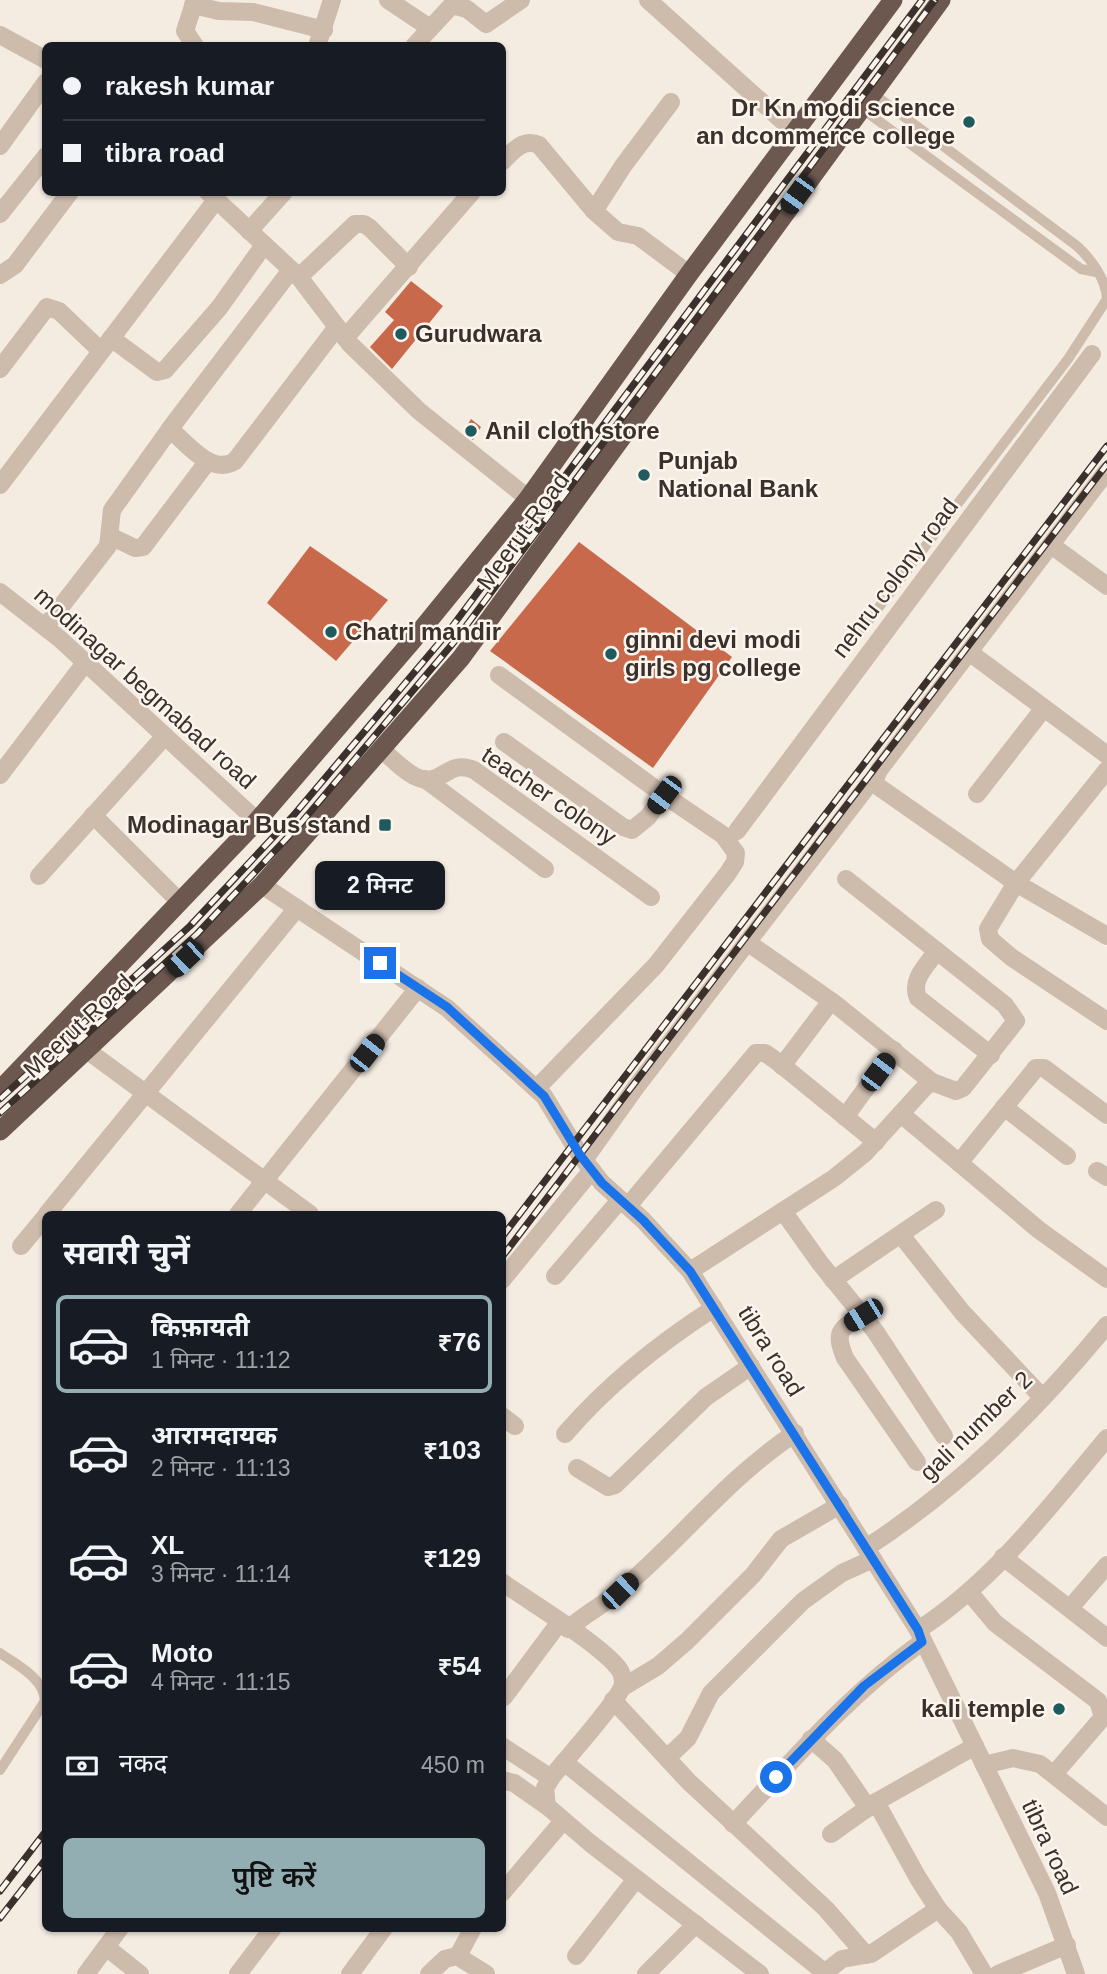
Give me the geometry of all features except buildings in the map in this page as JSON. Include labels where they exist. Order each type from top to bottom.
[{"type":"highway","name":"Meerut Road","points":[[1,1088],[257,821],[413,640],[527,500],[688,274],[893,0]]},
{"type":"highway","name":"Meerut Road","points":[[0,1131],[262,886],[461,658],[941,0]]},
{"type":"street","points":[[192,42],[185,31],[190,3],[219,11],[253,12],[320,38],[332,0]]},
{"type":"street","points":[[388,0],[430,28]]},
{"type":"street","points":[[418,42],[452,5],[467,9],[486,24],[521,0]]},
{"type":"street","points":[[648,0],[796,133]]},
{"type":"street","points":[[0,35],[42,58]]},
{"type":"street","points":[[0,146],[42,88]]},
{"type":"street","points":[[594,211],[623,166],[671,102]]},
{"type":"street","points":[[506,159],[524,143],[539,145],[594,211],[618,232],[638,236],[688,274]]},
{"type":"street","points":[[0,214],[42,161]]},
{"type":"street","points":[[0,275],[15,265],[67,196]]},
{"type":"street","points":[[0,485],[106,345],[212,196],[295,273],[341,333],[419,411],[559,523]]},
{"type":"street","points":[[249,230],[280,196]]},
{"type":"street","points":[[170,429],[218,467],[226,467],[235,461],[341,333],[409,267],[469,196]]},
{"type":"street","points":[[45,627],[90,573],[108,546],[112,510],[170,429],[295,273],[355,224],[364,224],[370,228],[409,267]]},
{"type":"street","points":[[0,369],[47,307],[59,311],[106,345],[157,372],[165,370],[219,308],[264,244]]},
{"type":"street","name":"nehru colony road","points":[[737,831],[1092,354]]},
{"type":"street","points":[[110,536],[135,548],[143,547],[208,461]]},
{"type":"street","points":[[873,784],[878,770],[1107,471]]},
{"type":"street","points":[[1051,545],[1107,586]]},
{"type":"street","name":"modinagar begmabad road","points":[[0,592],[45,627],[257,821]]},
{"type":"street","points":[[969,652],[1107,755]]},
{"type":"street","points":[[0,775],[85,663]]},
{"type":"street","points":[[499,675],[723,835],[733,844],[735,862],[656,965],[536,1089]]},
{"type":"street","points":[[977,794],[1044,708]]},
{"type":"street","points":[[40,876],[165,736]]},
{"type":"street","points":[[504,742],[622,827],[632,830],[639,826],[664,795]]},
{"type":"street","points":[[381,749],[545,869]]},
{"type":"street","name":"teacher colony","points":[[425,779],[432,779],[464,765],[474,770],[651,897]]},
{"type":"street","points":[[1107,770],[1016,883],[988,929],[990,939],[1040,979],[1107,1021]]},
{"type":"street","points":[[506,1275],[588,1165],[636,1087],[867,785],[873,784],[1016,883],[1107,936]]},
{"type":"street","points":[[93,815],[180,902]]},
{"type":"street","points":[[747,942],[831,1001],[932,1082],[956,1091],[963,1088],[1012,1030],[1016,1021],[1013,1014],[846,879]]},
{"type":"street","name":"tibra road","points":[[262,886],[447,1007],[536,1089],[588,1165],[690,1271],[795,1433],[920,1636],[1047,1894],[1076,1974]]},
{"type":"street","points":[[49,1211],[297,908]]},
{"type":"street","points":[[937,951],[917,980],[915,990],[918,998],[991,1055]]},
{"type":"street","points":[[241,1211],[418,988]]},
{"type":"street","points":[[782,1066],[831,1001]]},
{"type":"street","points":[[58,1029],[306,1211]]},
{"type":"street","points":[[845,1117],[894,1050]]},
{"type":"street","points":[[555,1276],[704,1117],[749,1057],[756,1053],[765,1053],[876,1142]]},
{"type":"street","points":[[959,1163],[1036,1068],[1044,1068],[1107,1115]]},
{"type":"street","points":[[690,1271],[834,1178],[876,1142],[932,1082]]},
{"type":"street","points":[[1004,1107],[1067,1156]]},
{"type":"street","points":[[901,1114],[1039,1230],[1107,1279]]},
{"type":"street","points":[[833,1280],[936,1210]]},
{"type":"street","points":[[783,1211],[833,1280],[863,1315],[944,1436]]},
{"type":"street","points":[[21,1246],[42,1220]]},
{"type":"street","points":[[901,1235],[962,1312],[1042,1397]]},
{"type":"street","points":[[565,1434],[591,1404],[628,1369],[714,1308]]},
{"type":"street","points":[[863,1315],[845,1326],[839,1333],[839,1342],[845,1358],[917,1462]]},
{"type":"street","name":"gali number 2","points":[[667,1758],[688,1738],[711,1693],[803,1601],[869,1554],[985,1458],[1107,1325]]},
{"type":"street","points":[[578,1468],[608,1487],[615,1485],[706,1397],[751,1366]]},
{"type":"street","points":[[506,1695],[564,1626],[620,1591],[758,1458],[795,1433]]},
{"type":"street","points":[[733,1824],[811,1739],[878,1673],[970,1593],[1033,1526],[1107,1438]]},
{"type":"street","points":[[547,1806],[545,1788],[551,1778],[618,1693],[658,1666],[687,1641],[753,1575],[781,1539],[840,1505]]},
{"type":"street","points":[[1003,1557],[1107,1638]]},
{"type":"street","points":[[1070,1608],[1106,1567]]},
{"type":"street","points":[[506,1585],[620,1669],[618,1693],[667,1758],[733,1824],[826,1909],[866,1955]]},
{"type":"street","points":[[970,1593],[995,1623],[1098,1701],[1102,1707],[1103,1717],[1094,1730],[1055,1773]]},
{"type":"street","points":[[811,1739],[835,1760],[872,1805],[938,1909],[959,1932],[984,1974]]},
{"type":"street","points":[[831,1834],[872,1805],[975,1746]]},
{"type":"street","points":[[506,1748],[551,1778]]},
{"type":"street","points":[[984,1765],[1013,1758],[1028,1759],[1055,1773],[1107,1816]]},
{"type":"street","points":[[564,1762],[824,1973],[842,1959],[866,1955],[938,1909]]},
{"type":"street","points":[[506,1781],[514,1783],[547,1806],[636,1879],[760,1974]]},
{"type":"street","points":[[506,1888],[563,1821]]},
{"type":"street","points":[[576,1956],[636,1879]]},
{"type":"street","points":[[658,1970],[696,1924]]},
{"type":"street","points":[[86,1974],[117,1932]]},
{"type":"street","points":[[238,1974],[269,1932]]},
{"type":"street","points":[[350,1974],[381,1932]]},
{"type":"street","points":[[461,1955],[464,1940],[470,1932]]},
{"type":"street","points":[[998,1974],[1067,1945]]},
{"type":"street","points":[[106,1947],[140,1974]]},
{"type":"street","points":[[429,1974],[444,1959],[461,1955]]},
{"type":"street","points":[[461,1955],[486,1974]]},
{"type":"lane","points":[[863,628],[1068,359],[1104,306],[1106,291],[1090,258],[1077,246],[866,100]]},
{"type":"lane","points":[[866,100],[1081,269],[1096,272]]},
{"type":"lane","points":[[0,1653],[42,1686]]},
{"type":"lane","points":[[0,1770],[42,1706]]},
{"type":"railway","points":[[0,1099],[190,926],[293,816],[445,636],[922,0]]},
{"type":"railway","points":[[0,1113],[197,934],[301,823],[454,642],[935,0]]},
{"type":"railway","points":[[506,1232],[1107,446]]},
{"type":"railway","points":[[506,1252],[1107,464]]},
{"type":"railway","points":[[0,1891],[42,1836]]},
{"type":"railway","points":[[0,1918],[42,1864]]},
{"type":"place","name":"Dr Kn modi science an dcommerce college","points":[[969,122]]},
{"type":"place","name":"Gurudwara","points":[[401,334]]},
{"type":"place","name":"Anil cloth store","points":[[471,431]]},
{"type":"place","name":"Punjab National Bank","points":[[644,475]]},
{"type":"place","name":"Chatri mandir","points":[[331,632]]},
{"type":"place","name":"ginni devi modi girls pg college","points":[[611,654]]},
{"type":"place","name":"Modinagar Bus stand","points":[[385,825]]},
{"type":"place","name":"kali temple","points":[[1059,1709]]},
{"type":"route","points":[[380,963],[447,1007],[544,1096],[580,1155],[602,1183],[643,1220],[690,1271],[918,1630],[922,1642],[878,1673],[776,1777]]}]
